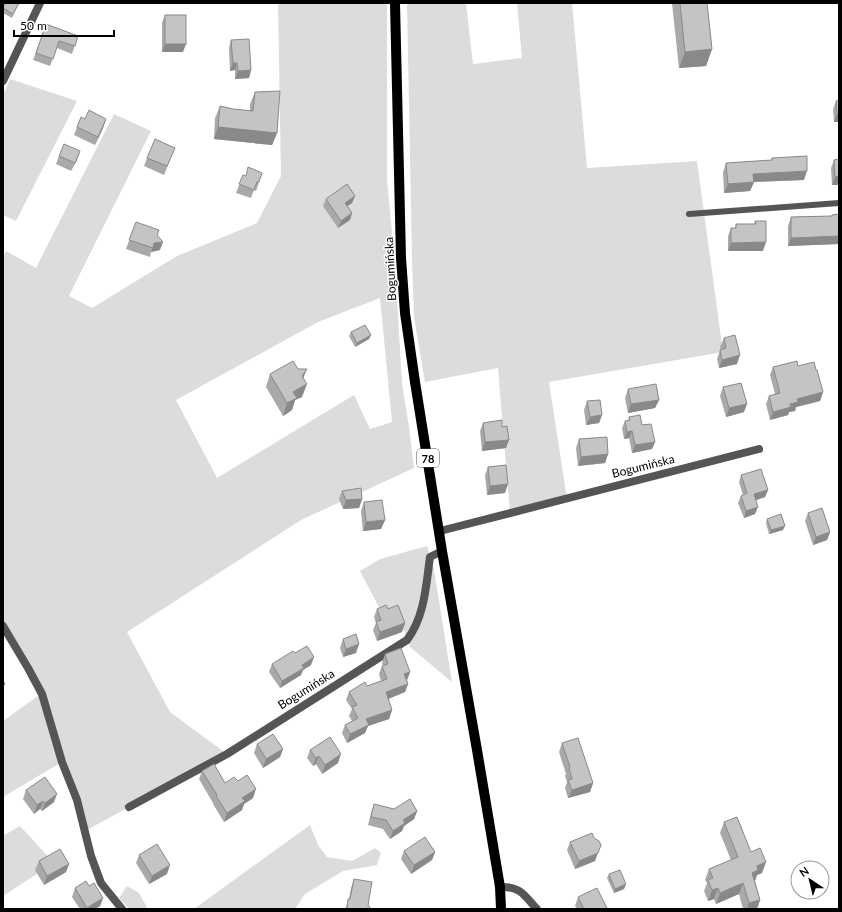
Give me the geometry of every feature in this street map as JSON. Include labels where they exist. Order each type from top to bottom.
[{"type":"main road","name":"Bogumińska","points":[[396,3],[401,258],[406,313],[415,382],[442,550],[478,750],[500,886],[501,909]]},
{"type":"street","points":[[3,81],[40,3]]},
{"type":"street","name":"Bogumińska","points":[[440,531],[759,449]]},
{"type":"street","name":"Bogumińska","points":[[129,807],[227,754],[407,640],[415,630],[422,607],[430,556],[442,550]]},
{"type":"street","points":[[3,626],[42,694],[62,762],[77,800],[91,856],[101,883],[122,909]]},
{"type":"street","points":[[500,886],[509,886],[521,891],[537,909]]},
{"type":"lane","points":[[689,214],[839,203]]},
{"type":"shaded area","points":[[278,3],[387,3],[387,180],[395,266],[402,383],[414,468],[301,520],[127,632],[170,712],[227,754],[85,831],[62,762],[3,797],[3,721],[42,693],[3,626],[3,258],[6,251],[36,268],[114,114],[151,131],[69,296],[92,308],[177,256],[257,223],[281,176]],"holes":[[[380,298],[392,422],[370,429],[354,395],[217,478],[176,400],[318,322]]]},
{"type":"shaded area","points":[[407,3],[466,3],[473,64],[522,58],[517,3],[572,3],[587,168],[697,161],[723,352],[549,382],[567,499],[510,514],[498,368],[425,382],[414,317]]},
{"type":"shaded area","points":[[10,79],[77,101],[16,221],[3,215],[3,95]]},
{"type":"shaded area","points":[[427,546],[434,570],[452,682],[410,647],[396,609],[381,611],[360,571],[380,559]]},
{"type":"shaded area","points":[[310,825],[318,845],[327,857],[352,861],[375,848],[381,853],[377,865],[343,871],[305,894],[295,909],[194,909]]},
{"type":"shaded area","points":[[20,826],[54,863],[3,896],[3,836]]},
{"type":"shaded area","points":[[127,886],[139,893],[148,909],[129,909],[119,898]]},
{"type":"building","points":[[5,3],[19,3],[13,14],[3,8]]},
{"type":"building","points":[[680,3],[707,3],[712,49],[685,52]]},
{"type":"building","points":[[165,15],[186,15],[186,44],[165,44]]},
{"type":"building","points":[[46,24],[78,36],[75,46],[59,41],[53,59],[36,53]]},
{"type":"building","points":[[249,39],[251,70],[238,71],[237,63],[233,63],[231,40]]},
{"type":"building","points":[[280,91],[277,133],[218,127],[220,106],[253,111],[255,92]]},
{"type":"building","points":[[839,100],[839,114],[837,114],[836,101]]},
{"type":"building","points":[[89,110],[106,119],[98,137],[77,127],[81,117],[85,119]]},
{"type":"building","points":[[155,139],[175,148],[167,166],[147,158]]},
{"type":"building","points":[[64,144],[80,151],[75,163],[59,156]]},
{"type":"building","points":[[807,156],[807,171],[753,174],[754,182],[728,184],[726,163]]},
{"type":"building","points":[[839,159],[839,176],[835,177],[834,160]]},
{"type":"building","points":[[248,167],[262,173],[254,190],[239,184],[243,175],[246,176]]},
{"type":"building","points":[[347,184],[355,196],[345,203],[352,213],[341,221],[326,199]]},
{"type":"building","points":[[839,214],[839,236],[791,238],[791,217],[832,216]]},
{"type":"building","points":[[755,221],[766,221],[766,242],[731,243],[731,228],[736,228],[736,224],[756,224]]},
{"type":"building","points":[[136,222],[159,230],[157,235],[163,242],[154,243],[153,248],[129,240]]},
{"type":"building","points":[[365,325],[371,335],[357,343],[351,332]]},
{"type":"building","points":[[735,335],[740,355],[722,360],[720,350],[726,348],[724,338]]},
{"type":"building","points":[[293,361],[298,369],[307,369],[302,376],[307,384],[293,392],[297,398],[287,403],[270,374]]},
{"type":"building","points":[[797,361],[798,366],[814,362],[823,392],[797,399],[798,402],[790,404],[791,407],[773,412],[769,396],[780,393],[773,367]]},
{"type":"building","points":[[741,383],[747,404],[729,408],[723,387]]},
{"type":"building","points":[[656,384],[659,400],[631,404],[628,389]]},
{"type":"building","points":[[600,400],[602,415],[590,417],[587,401]]},
{"type":"building","points":[[640,415],[642,425],[651,424],[655,442],[635,445],[632,431],[627,432],[625,421],[630,420],[629,417]]},
{"type":"building","points":[[502,420],[502,427],[507,426],[509,440],[485,442],[483,423]]},
{"type":"building","points":[[607,437],[608,454],[581,457],[579,439]]},
{"type":"building","points":[[506,465],[508,484],[490,486],[488,467]]},
{"type":"building","points":[[761,469],[768,490],[754,494],[758,507],[746,511],[741,496],[747,493],[741,475]]},
{"type":"building","points":[[361,488],[362,499],[346,500],[342,491]]},
{"type":"building","points":[[382,500],[385,520],[366,522],[364,502]]},
{"type":"building","points":[[822,508],[830,532],[816,537],[808,513]]},
{"type":"building","points":[[781,514],[785,526],[771,530],[767,519]]},
{"type":"building","points":[[386,605],[388,609],[398,605],[405,623],[380,632],[376,622],[381,620],[377,609]]},
{"type":"building","points":[[356,634],[359,644],[346,649],[343,639]]},
{"type":"building","points":[[307,646],[314,657],[302,665],[304,668],[282,681],[272,664],[293,651],[295,653]]},
{"type":"building","points":[[401,648],[410,672],[404,674],[408,684],[386,692],[392,710],[366,719],[369,725],[350,734],[345,725],[358,718],[352,707],[357,705],[349,692],[365,682],[367,686],[387,679],[382,666],[388,664],[385,654]]},
{"type":"building","points":[[273,734],[283,749],[266,759],[257,744]]},
{"type":"building","points":[[330,737],[341,754],[325,765],[319,756],[316,758],[310,750]]},
{"type":"building","points":[[578,738],[593,783],[572,790],[568,780],[572,779],[570,767],[562,743]]},
{"type":"building","points":[[214,764],[225,783],[234,777],[238,781],[247,775],[256,789],[242,798],[245,801],[227,813],[202,771]]},
{"type":"building","points":[[45,777],[57,794],[45,803],[43,801],[37,805],[26,790]]},
{"type":"building","points":[[410,799],[417,811],[403,820],[405,823],[393,831],[386,820],[371,817],[374,804],[394,809]]},
{"type":"building","points":[[737,817],[751,852],[760,848],[766,862],[757,866],[758,870],[752,873],[760,900],[749,903],[743,883],[720,893],[718,888],[712,890],[708,880],[713,878],[709,869],[738,857],[724,822]]},
{"type":"building","points":[[592,833],[594,838],[599,841],[601,845],[598,853],[579,861],[570,842]]},
{"type":"building","points":[[425,837],[435,852],[414,865],[404,851]]},
{"type":"building","points":[[157,844],[170,865],[152,876],[139,855]]},
{"type":"building","points":[[60,849],[69,864],[47,876],[39,861]]},
{"type":"building","points":[[620,870],[626,884],[615,889],[609,874]]},
{"type":"building","points":[[354,879],[372,882],[368,905],[371,909],[347,909],[348,899],[350,899]]},
{"type":"building","points":[[86,881],[89,886],[94,883],[103,898],[87,908],[75,888]]},
{"type":"building","points":[[597,888],[607,908],[584,909],[578,897]]}]
